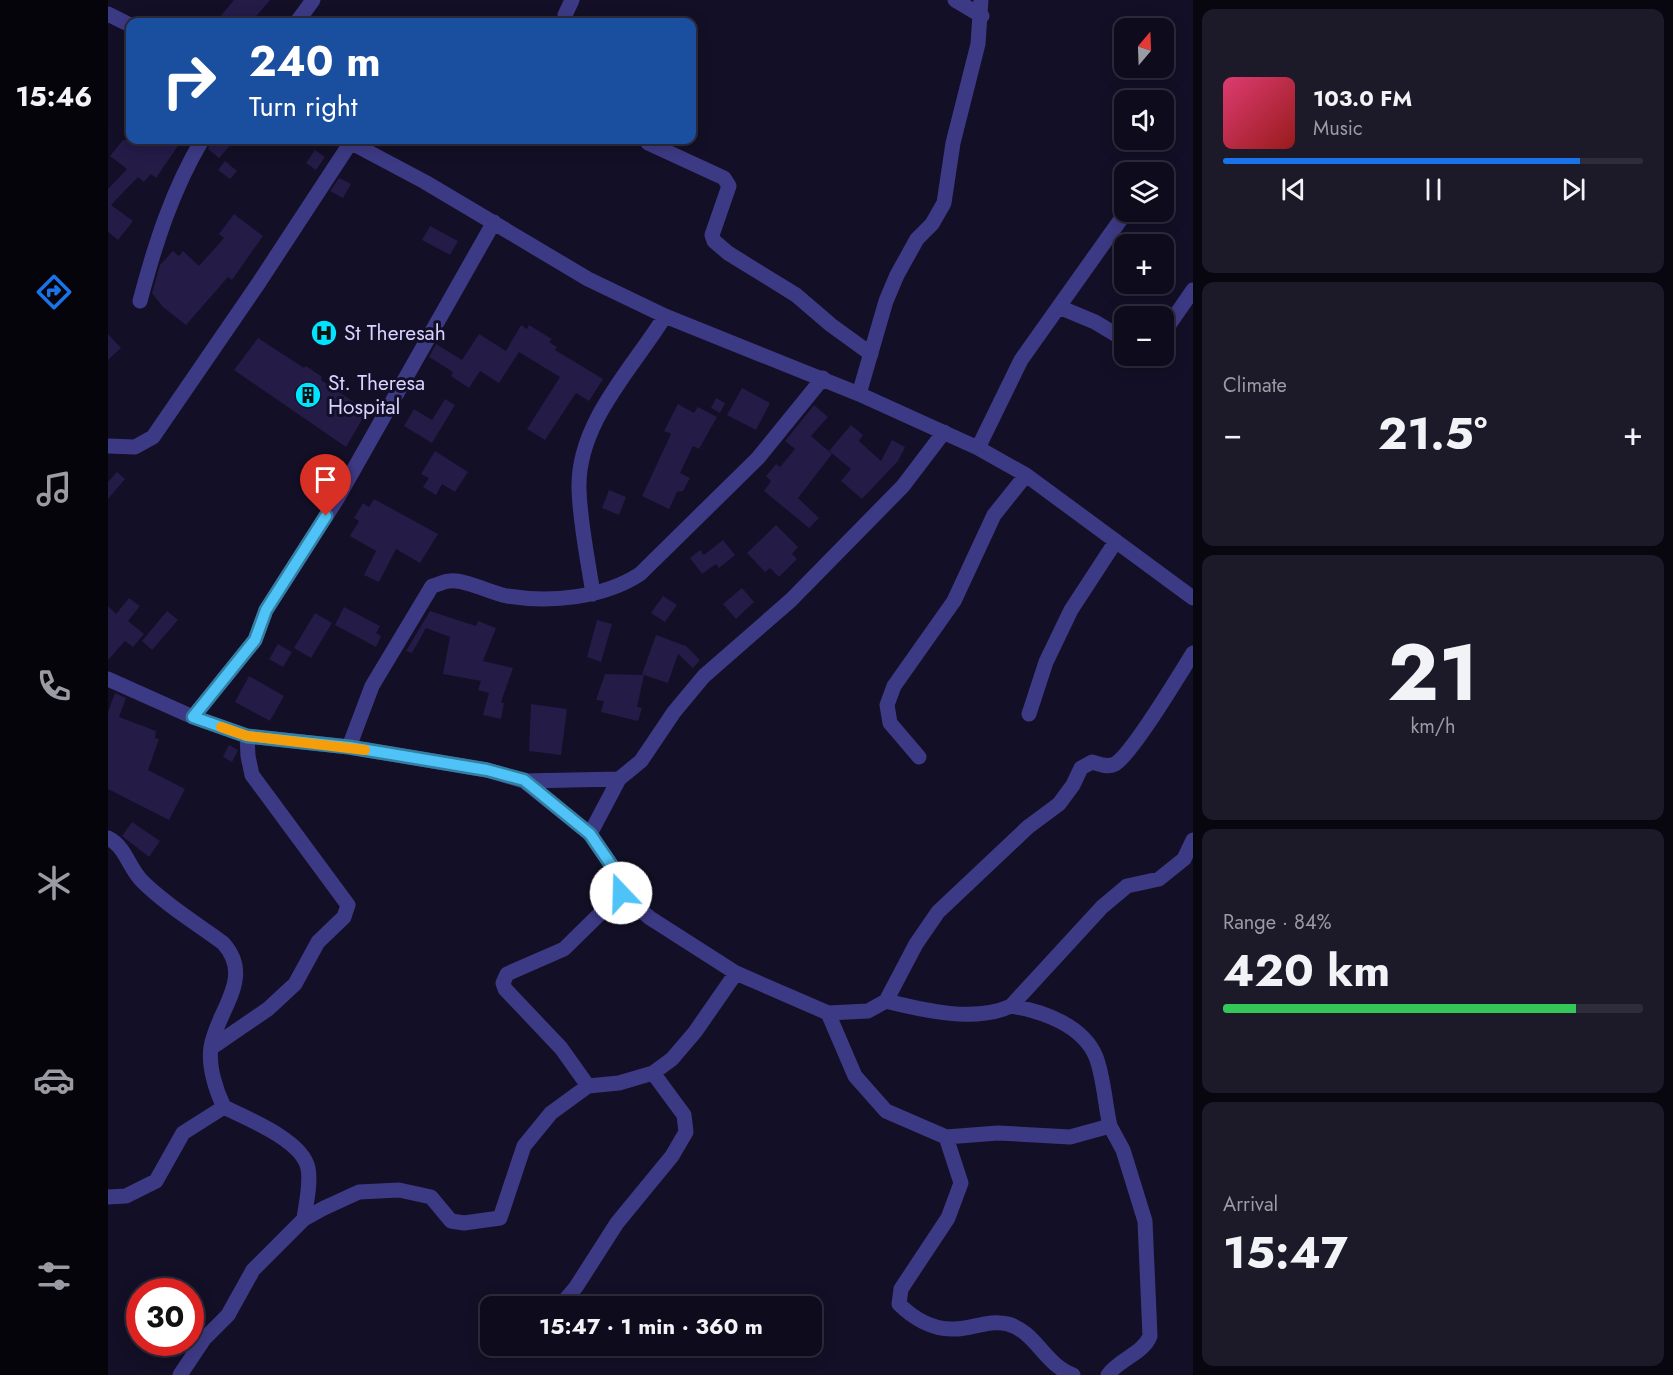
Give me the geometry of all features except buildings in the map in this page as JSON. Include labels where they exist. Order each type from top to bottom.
[{"type":"street","points":[[300,18],[313,0]]},
{"type":"street","points":[[566,15],[572,0]]},
{"type":"street","points":[[955,0],[982,16]]},
{"type":"street","points":[[859,393],[897,275],[917,239],[932,224],[944,203],[953,143],[972,69],[982,16],[981,0]]},
{"type":"street","points":[[108,14],[126,23]]},
{"type":"street","points":[[140,302],[159,231],[176,187],[200,144]]},
{"type":"street","points":[[108,446],[135,447],[153,437],[258,284],[347,144]]},
{"type":"street","points":[[354,144],[494,222],[588,279],[665,316],[859,393],[978,447],[1026,475],[1193,598]]},
{"type":"street","points":[[650,144],[724,178],[729,186],[712,236],[714,241],[728,253],[796,295],[831,325],[871,354]]},
{"type":"street","points":[[193,717],[255,640],[266,610],[337,499],[494,222]]},
{"type":"street","points":[[978,447],[1021,360],[1119,222]]},
{"type":"street","points":[[1174,318],[1193,290]]},
{"type":"street","points":[[1059,307],[1095,322],[1114,333]]},
{"type":"street","points":[[593,594],[579,487],[586,446],[629,366],[665,316]]},
{"type":"street","points":[[349,747],[372,686],[394,652],[420,602],[432,586],[451,580],[506,596],[544,599],[593,594],[627,582],[640,574],[758,458],[823,378]]},
{"type":"street","points":[[590,834],[619,779],[641,761],[674,712],[704,676],[791,600],[903,486],[944,432]]},
{"type":"street","points":[[919,758],[890,723],[886,705],[894,686],[954,601],[993,515],[1026,475]]},
{"type":"street","points":[[1029,714],[1046,662],[1071,610],[1116,542]]},
{"type":"street","points":[[524,780],[590,834],[614,869],[621,893],[650,918],[736,973],[828,1013],[868,1011],[886,1001],[916,944],[938,912],[1028,827],[1059,804],[1073,785],[1081,768],[1092,762],[1106,766],[1116,763],[1132,745],[1193,653]]},
{"type":"street","points":[[108,680],[193,717],[247,736],[349,747],[487,770],[524,780],[619,779]]},
{"type":"street","points":[[211,1048],[268,1009],[295,984],[318,942],[344,917],[348,905],[252,776],[247,736]]},
{"type":"street","points":[[108,838],[116,842],[140,879],[223,943],[233,954],[238,967],[233,989],[211,1048],[212,1064],[224,1107],[285,1139],[301,1153],[308,1168],[304,1219]]},
{"type":"street","points":[[886,1001],[953,1013],[1000,1011],[1011,1006],[1102,907],[1127,886],[1159,879],[1184,859],[1193,840]]},
{"type":"street","points":[[588,1086],[561,1048],[505,989],[503,983],[507,974],[564,949],[621,893]]},
{"type":"street","points":[[180,1375],[204,1339],[228,1315],[253,1270],[304,1219],[359,1192],[399,1190],[431,1197],[451,1221],[464,1223],[500,1218],[524,1146],[550,1113],[588,1086],[619,1083],[653,1073],[672,1059],[695,1032],[736,973]]},
{"type":"street","points":[[1011,1006],[1038,1011],[1067,1026],[1083,1040],[1096,1057],[1110,1126],[1123,1150],[1145,1221],[1150,1336],[1147,1344],[1119,1362],[1108,1375]]},
{"type":"street","points":[[828,1013],[855,1076],[886,1111],[946,1137],[998,1133],[1070,1137],[1110,1126]]},
{"type":"street","points":[[568,1296],[617,1223],[672,1156],[686,1132],[684,1115],[653,1073]]},
{"type":"street","points":[[108,1197],[126,1196],[156,1180],[165,1168],[183,1133],[224,1107]]},
{"type":"street","points":[[946,1137],[961,1183],[948,1218],[901,1288],[899,1304],[922,1322],[952,1329],[989,1323],[1008,1324],[1023,1331],[1058,1369],[1073,1375]]},
{"type":"slow traffic","points":[[221,727],[247,736],[365,750]]},
{"type":"place","name":"St Theresah","points":[[324,333]]},
{"type":"place","name":"St. Theresa Hospital","points":[[308,395]]},
{"type":"route","points":[[326,516],[266,610],[255,640],[193,717],[247,736],[349,747],[487,770],[524,780],[590,834],[614,869],[621,893]]}]
